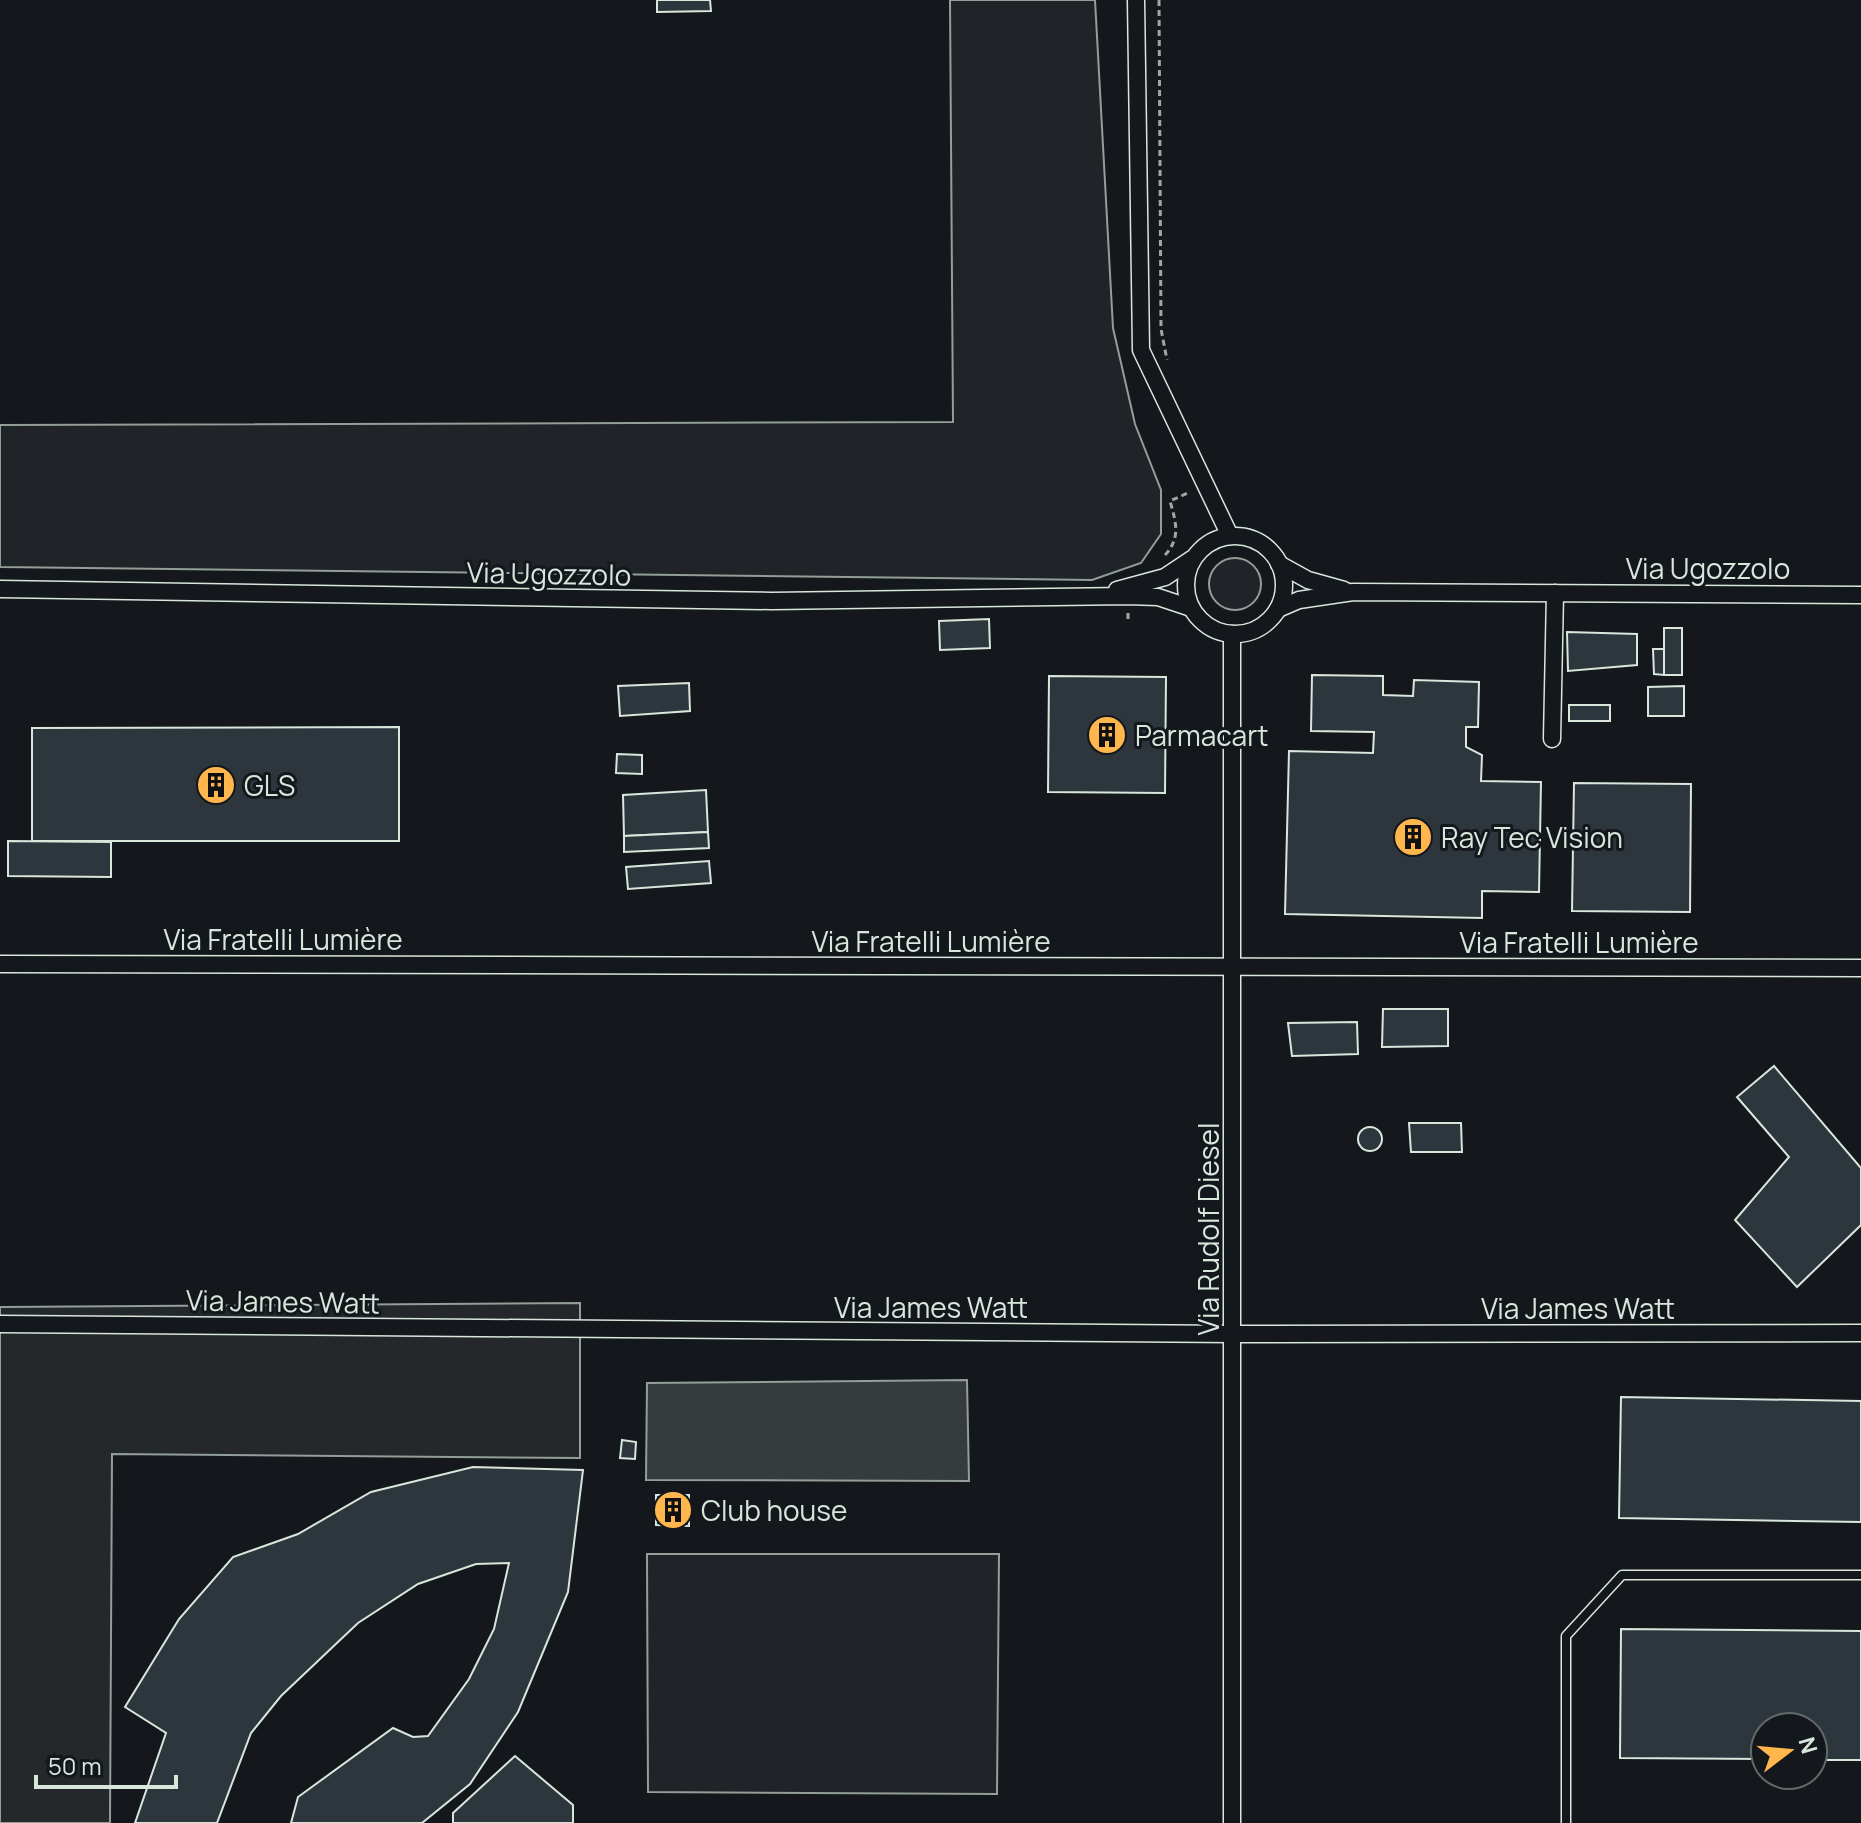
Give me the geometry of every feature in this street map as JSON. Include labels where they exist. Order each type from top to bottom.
[{"type":"street","points":[[1136,0],[1141,350],[1230,536]]},
{"type":"street","points":[[1230,536],[1259,542],[1279,564],[1284,579],[1278,609],[1258,628],[1232,634],[1208,626],[1191,608],[1186,575],[1192,559],[1202,547],[1230,536]]},
{"type":"street","name":"Via Ugozzolo","points":[[1097,595],[1165,577],[1192,559]]},
{"type":"street","name":"Via Ugozzolo","points":[[1279,564],[1308,580],[1353,592]]},
{"type":"street","name":"Via Ugozzolo","points":[[0,589],[772,601],[1097,595],[1158,597],[1191,608]]},
{"type":"street","name":"Via Ugozzolo","points":[[1278,609],[1299,600],[1353,592],[1861,595]]},
{"type":"street","points":[[1552,739],[1555,593]]},
{"type":"street","name":"Via Rudolf Diesel","points":[[1232,634],[1232,1823]]},
{"type":"street","name":"Via Fratelli Lumière","points":[[0,964],[1861,968]]},
{"type":"street","name":"Via James Watt","points":[[0,1324],[1234,1334],[1861,1333]]},
{"type":"lane","points":[[1566,1823],[1566,1636],[1622,1575],[1861,1575]]},
{"type":"path","points":[[1159,0],[1161,329],[1167,362]]},
{"type":"path","points":[[1162,558],[1174,545],[1177,525],[1170,501],[1205,484]]},
{"type":"path","points":[[1127,596],[1128,621]]},
{"type":"shaded area","points":[[950,0],[1095,0],[1113,328],[1135,424],[1161,490],[1161,534],[1141,563],[1092,580],[0,567],[0,425],[953,422]]},
{"type":"shaded area","points":[[1235,558],[1253,566],[1261,584],[1253,602],[1235,610],[1217,602],[1209,584],[1217,566]]},
{"type":"shaded area","points":[[580,1303],[580,1458],[112,1454],[110,1823],[0,1823],[0,1307]]},
{"type":"shaded area","points":[[967,1380],[969,1481],[646,1480],[647,1383]]},
{"type":"shaded area","points":[[647,1554],[999,1554],[997,1794],[648,1792]]},
{"type":"building","points":[[657,0],[710,0],[711,11],[657,12]]},
{"type":"building","points":[[989,619],[990,648],[940,650],[939,621]]},
{"type":"building","points":[[1664,628],[1682,628],[1682,675],[1664,675]]},
{"type":"building","points":[[1567,632],[1637,634],[1637,665],[1568,671]]},
{"type":"building","points":[[1653,649],[1664,649],[1664,675],[1654,674]]},
{"type":"building","name":"Ray Tec Vision","points":[[1312,675],[1383,676],[1383,695],[1413,696],[1414,680],[1479,682],[1478,727],[1466,727],[1466,747],[1482,755],[1481,781],[1541,782],[1539,892],[1482,891],[1482,918],[1285,914],[1289,751],[1373,753],[1374,732],[1311,731]]},
{"type":"building","name":"Parmacart","points":[[1049,676],[1166,677],[1165,793],[1048,792]]},
{"type":"building","points":[[689,683],[690,711],[620,716],[618,686]]},
{"type":"building","points":[[1684,686],[1684,716],[1648,716],[1648,687]]},
{"type":"building","points":[[1569,705],[1610,705],[1610,721],[1569,721]]},
{"type":"building","name":"GLS","points":[[399,727],[399,841],[32,841],[32,728]]},
{"type":"building","points":[[617,754],[642,755],[642,774],[616,773]]},
{"type":"building","points":[[1574,783],[1691,784],[1690,912],[1572,911]]},
{"type":"building","points":[[706,790],[708,832],[624,836],[623,795]]},
{"type":"building","points":[[708,832],[709,848],[624,852],[624,836]]},
{"type":"building","points":[[8,841],[111,842],[111,877],[8,876]]},
{"type":"building","points":[[709,861],[711,883],[628,889],[626,867]]},
{"type":"building","points":[[1383,1009],[1448,1009],[1448,1046],[1382,1047]]},
{"type":"building","points":[[1357,1022],[1358,1054],[1292,1056],[1288,1023]]},
{"type":"building","points":[[1774,1066],[1861,1168],[1861,1225],[1797,1287],[1735,1220],[1789,1157],[1737,1097]]},
{"type":"building","points":[[1409,1123],[1461,1123],[1462,1152],[1411,1152]]},
{"type":"building","points":[[1370,1127],[1381,1134],[1382,1139],[1375,1150],[1370,1151],[1359,1144],[1358,1139],[1365,1128]]},
{"type":"building","points":[[1621,1397],[1861,1401],[1861,1522],[1619,1518]]},
{"type":"building","points":[[622,1440],[636,1442],[635,1459],[620,1458]]},
{"type":"building","points":[[473,1467],[583,1470],[568,1592],[518,1712],[470,1784],[422,1823],[291,1823],[298,1797],[393,1728],[413,1737],[428,1736],[469,1679],[494,1629],[509,1563],[476,1564],[418,1584],[358,1623],[281,1696],[251,1733],[217,1823],[135,1823],[166,1733],[125,1707],[179,1619],[233,1557],[298,1534],[371,1492]]},
{"type":"building","name":"Club house","points":[[656,1495],[689,1495],[689,1526],[656,1525]]},
{"type":"building","points":[[1621,1629],[1861,1631],[1861,1760],[1829,1760],[1829,1711],[1749,1711],[1749,1759],[1620,1758]]},
{"type":"building","points":[[515,1756],[573,1805],[573,1823],[453,1823],[453,1813]]},
{"type":"place","name":"Parmacart","points":[[1107,735]]},
{"type":"place","name":"GLS","points":[[216,785]]},
{"type":"place","name":"Ray Tec Vision","points":[[1413,837]]},
{"type":"place","name":"Club house","points":[[673,1510]]}]
